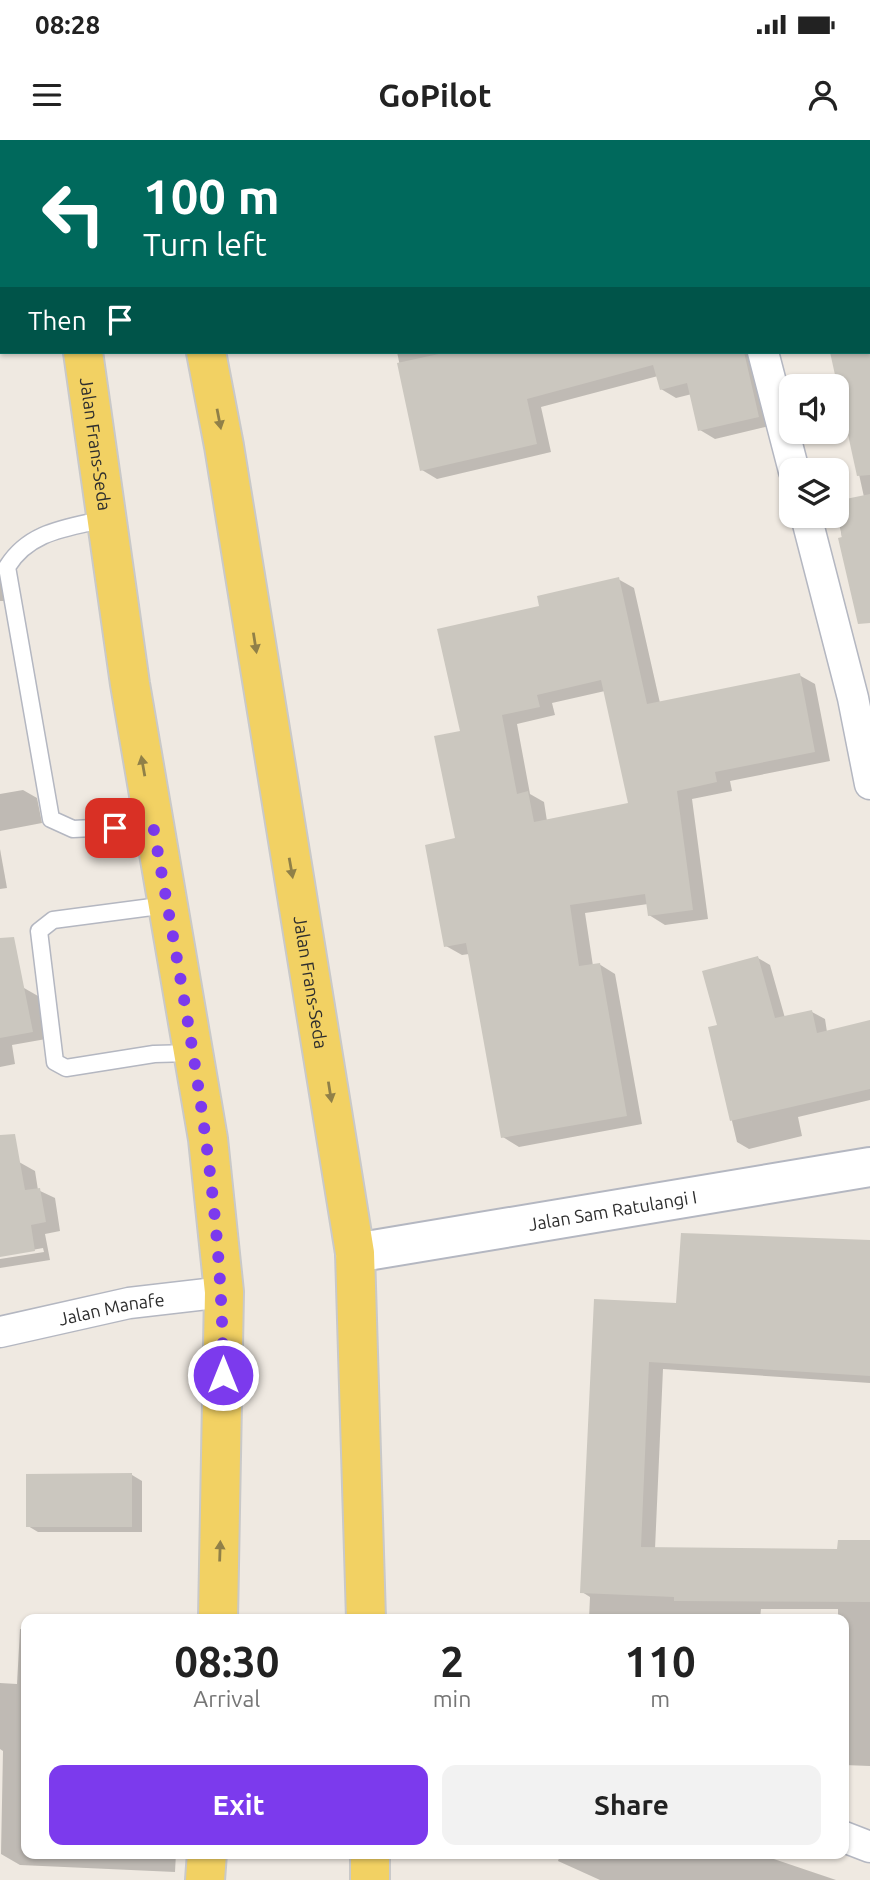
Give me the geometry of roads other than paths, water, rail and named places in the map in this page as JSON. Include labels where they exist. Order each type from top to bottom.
[{"type":"main road","name":"Jalan Frans-Seda","points":[[83,354],[105,519],[153,825],[208,1139],[224,1292],[219,1614]]},
{"type":"main road","name":"Jalan Frans-Seda","points":[[205,354],[224,446],[355,1253],[366,1614]]},
{"type":"main road","name":"Jalan Sam Ratulangi I","points":[[355,1253],[870,1167]]},
{"type":"main road","points":[[205,1880],[207,1859]]},
{"type":"main road","points":[[370,1859],[370,1880]]},
{"type":"street","points":[[764,354],[791,458]]},
{"type":"street","points":[[809,528],[853,698],[870,784]]},
{"type":"street","name":"Jalan Manafe","points":[[0,1332],[129,1303],[224,1292]]},
{"type":"street","points":[[849,1839],[870,1847]]},
{"type":"lane","points":[[105,519],[49,533],[18,549],[7,567],[51,819],[73,829],[153,825]]},
{"type":"lane","points":[[167,905],[53,920],[39,930],[55,1062],[66,1068],[154,1054],[191,1052]]}]
